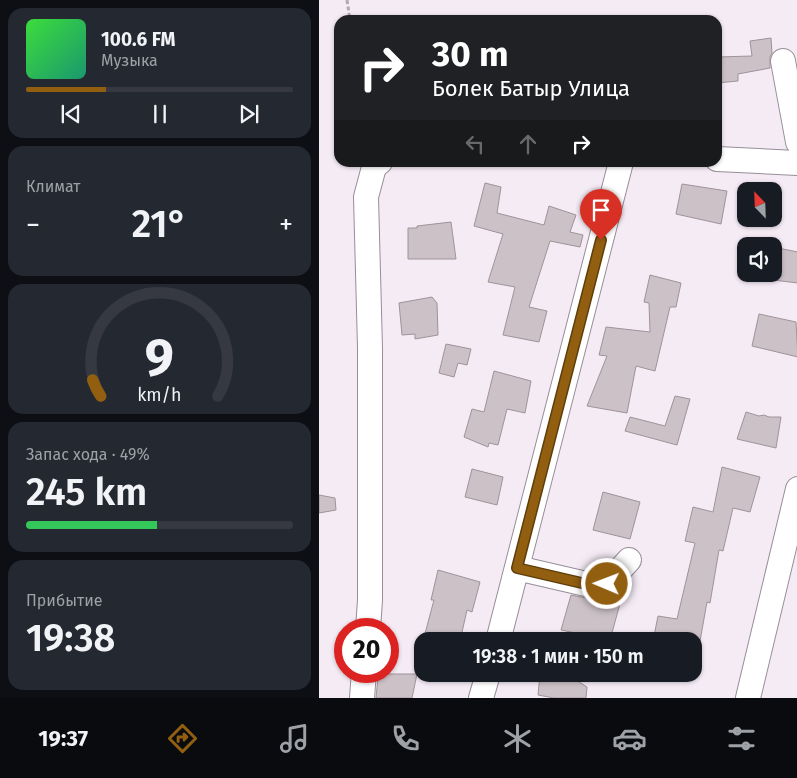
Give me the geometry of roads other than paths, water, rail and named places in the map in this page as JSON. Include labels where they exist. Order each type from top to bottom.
[{"type":"street","points":[[783,60],[797,142]]},
{"type":"street","points":[[722,159],[797,163]]},
{"type":"street","points":[[369,618],[370,368],[366,197],[375,167]]},
{"type":"street","points":[[500,632],[620,167]]},
{"type":"street","points":[[749,698],[797,489]]},
{"type":"street","points":[[517,568],[599,587],[607,584],[629,560]]},
{"type":"street","points":[[481,698],[486,682]]},
{"type":"street","points":[[362,698],[364,683]]}]
